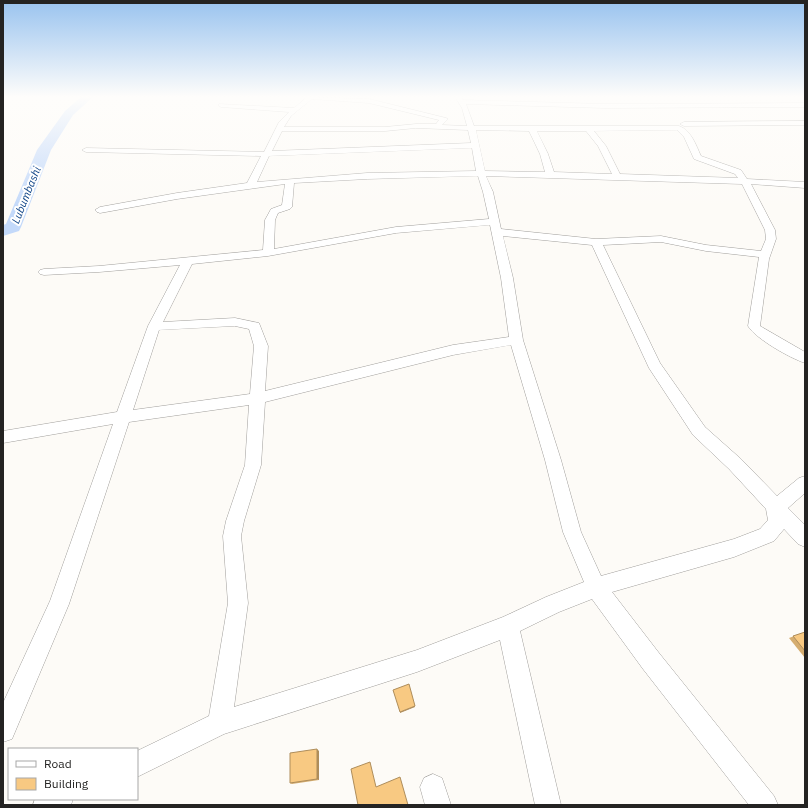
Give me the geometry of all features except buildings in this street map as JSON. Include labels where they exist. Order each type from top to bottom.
[{"type":"street","points":[[250,186],[276,135]]},
{"type":"street","points":[[473,135],[481,173],[488,192],[507,278],[516,340],[553,460],[572,532],[596,587],[651,661],[765,805]]},
{"type":"street","points":[[535,135],[544,154],[550,174]]},
{"type":"street","points":[[593,135],[602,146],[617,176]]},
{"type":"street","points":[[685,135],[697,157],[734,170],[744,180],[770,230],[771,239],[766,255],[754,326],[756,329],[786,348],[805,358]]},
{"type":"street","points":[[86,150],[267,154],[476,145]]},
{"type":"street","points":[[100,210],[177,196],[250,186],[290,181],[367,176],[481,173],[550,174],[744,180],[805,185]]},
{"type":"street","points":[[268,253],[270,220],[274,211],[287,207],[287,196],[290,181]]},
{"type":"street","points":[[44,272],[99,269],[268,253],[396,230],[496,227],[596,242],[667,239],[706,248],[766,255]]},
{"type":"street","points":[[596,242],[654,365],[699,431],[735,464],[805,538]]},
{"type":"street","points":[[3,730],[59,604],[154,326],[188,260]]},
{"type":"street","points":[[154,326],[234,322],[248,323],[254,326],[261,346],[251,474],[235,521],[232,536],[238,603],[220,723]]},
{"type":"street","points":[[3,438],[122,417],[256,399],[453,350],[516,340]]},
{"type":"street","points":[[775,508],[805,483]]},
{"type":"street","points":[[138,764],[220,723],[417,661],[508,626],[553,604],[596,587],[734,548],[767,534],[778,523],[775,508]]},
{"type":"street","points":[[508,626],[548,805]]},
{"type":"street","points":[[46,805],[58,800]]},
{"type":"waterway","name":"Lubumbashi","points":[[3,231],[13,227],[44,150],[54,135]]}]
